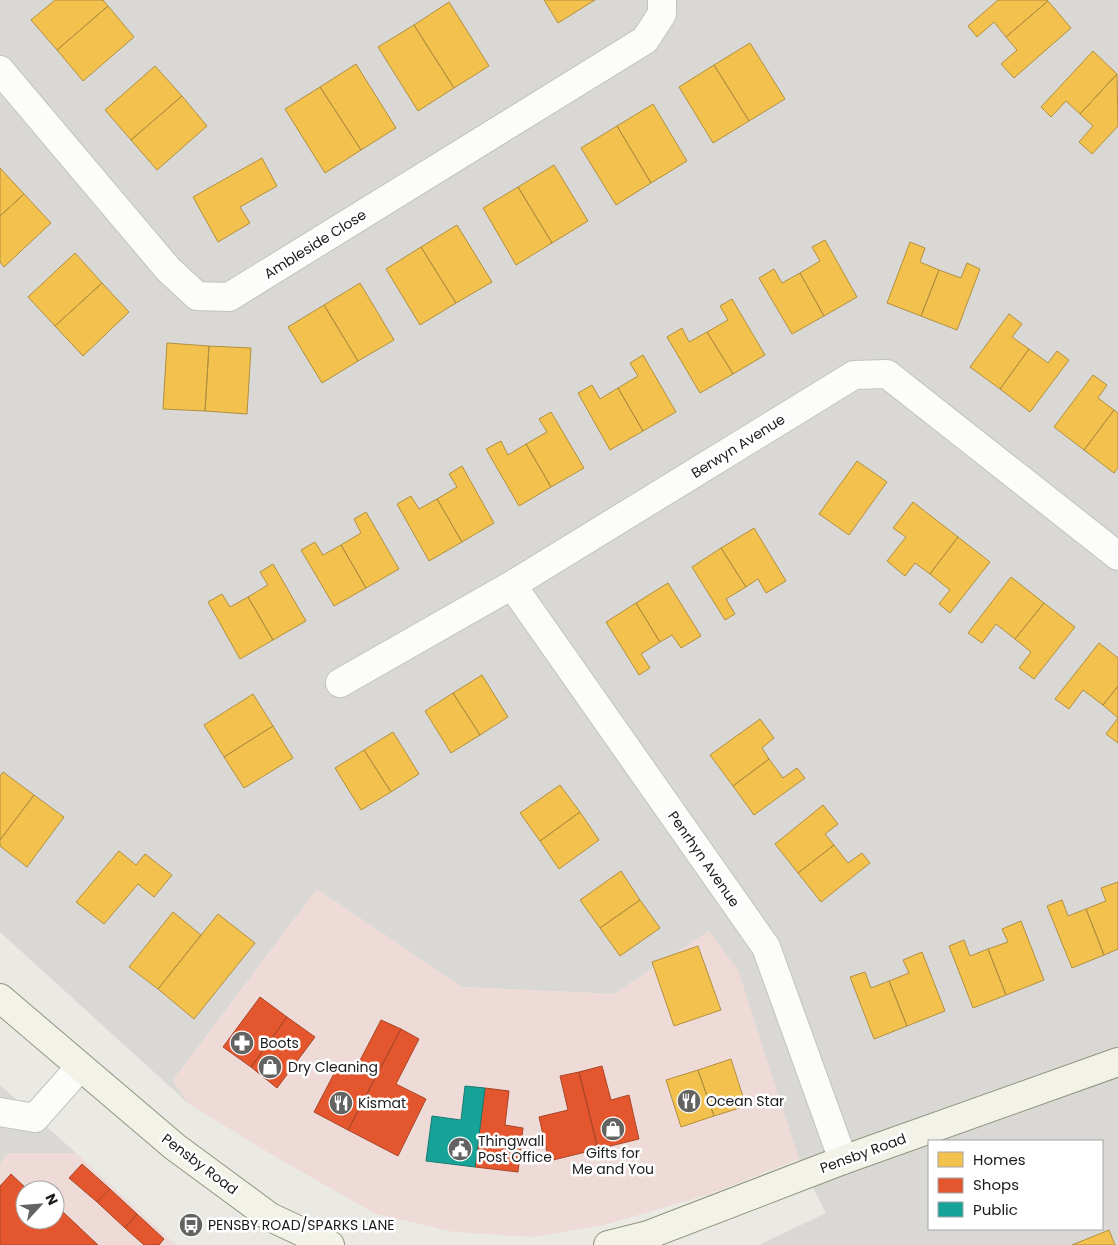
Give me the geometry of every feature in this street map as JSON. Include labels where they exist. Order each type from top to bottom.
[{"type":"main road","name":"Pensby Road","points":[[0,998],[175,1147],[270,1217],[330,1245]]},
{"type":"main road","name":"Pensby Road","points":[[608,1245],[648,1235],[843,1160],[1118,1062]]},
{"type":"street","name":"Ambleside Close","points":[[0,70],[168,269],[197,296],[229,298],[645,40],[662,14],[662,0]]},
{"type":"street","name":"Berwyn Avenue","points":[[340,682],[512,585],[854,375],[887,374],[1118,556]]},
{"type":"street","name":"Penrhyn Avenue","points":[[512,585],[766,947],[843,1160]]},
{"type":"street","points":[[0,1112],[35,1118],[80,1067]]},
{"type":"shaded area","points":[[0,0],[1118,0],[1118,1245],[759,1245],[826,1213],[799,1159],[778,1098],[709,931],[614,994],[462,987],[317,889],[173,1080],[189,1104],[0,932]]},
{"type":"shaded area","points":[[317,889],[462,987],[614,994],[709,931],[738,970],[799,1159],[710,1194],[604,1225],[533,1237],[454,1232],[376,1214],[279,1159],[189,1104],[173,1080]]},
{"type":"shaded area","points":[[0,1085],[76,1153],[8,1153],[0,1164]]},
{"type":"shaded area","points":[[8,1153],[76,1153],[176,1245],[0,1245],[0,1164]]},
{"type":"building: Homes","points":[[55,0],[103,0],[108,6],[57,50],[31,20]]},
{"type":"building: Homes","points":[[544,0],[595,0],[558,23]]},
{"type":"building: Homes","points":[[998,0],[1048,1],[1006,37],[994,22],[977,37],[968,26]]},
{"type":"building: Homes","points":[[1048,1],[1071,28],[1014,78],[1001,64],[1017,50],[1006,37]]},
{"type":"building: Homes","points":[[449,2],[489,66],[454,88],[414,25]]},
{"type":"building: Homes","points":[[108,6],[134,37],[83,81],[57,50]]},
{"type":"building: Homes","points":[[414,25],[454,88],[418,111],[378,47]]},
{"type":"building: Homes","points":[[750,43],[785,99],[749,121],[714,65]]},
{"type":"building: Homes","points":[[1093,51],[1117,74],[1080,114],[1066,101],[1051,117],[1041,107]]},
{"type":"building: Homes","points":[[356,64],[396,128],[361,150],[320,87]]},
{"type":"building: Homes","points":[[714,65],[749,121],[713,143],[679,87]]},
{"type":"building: Homes","points":[[155,66],[182,96],[131,140],[105,110]]},
{"type":"building: Homes","points":[[1117,74],[1118,126],[1092,154],[1079,142],[1093,126],[1080,114]]},
{"type":"building: Homes","points":[[320,87],[361,150],[325,173],[285,109]]},
{"type":"building: Homes","points":[[182,96],[207,126],[157,170],[131,140]]},
{"type":"building: Homes","points":[[653,104],[687,161],[651,183],[617,126]]},
{"type":"building: Homes","points":[[617,126],[651,183],[616,205],[581,148]]},
{"type":"building: Homes","points":[[262,158],[277,186],[240,207],[250,223],[218,242],[193,197]]},
{"type":"building: Homes","points":[[554,165],[588,221],[552,243],[518,187]]},
{"type":"building: Homes","points":[[0,168],[24,194],[0,216]]},
{"type":"building: Homes","points":[[518,187],[552,243],[516,265],[483,208]]},
{"type":"building: Homes","points":[[24,194],[51,223],[4,267],[0,262],[0,216]]},
{"type":"building: Homes","points":[[457,225],[492,282],[456,303],[421,247]]},
{"type":"building: Homes","points":[[825,240],[857,297],[824,316],[800,273],[820,261],[812,247]]},
{"type":"building: Homes","points":[[910,242],[925,248],[920,262],[939,270],[921,316],[887,303]]},
{"type":"building: Homes","points":[[421,247],[456,303],[420,325],[386,269]]},
{"type":"building: Homes","points":[[75,253],[102,283],[55,326],[28,297]]},
{"type":"building: Homes","points":[[967,263],[980,269],[957,330],[921,316],[939,270],[961,278]]},
{"type":"building: Homes","points":[[774,269],[782,283],[800,273],[824,316],[792,334],[759,278]]},
{"type":"building: Homes","points":[[102,283],[129,312],[83,356],[55,326]]},
{"type":"building: Homes","points":[[360,283],[394,340],[358,361],[324,305]]},
{"type":"building: Homes","points":[[732,299],[765,355],[733,374],[707,332],[728,320],[720,306]]},
{"type":"building: Homes","points":[[324,305],[358,361],[322,383],[288,327]]},
{"type":"building: Homes","points":[[1009,314],[1022,324],[1012,337],[1029,349],[1000,389],[970,367]]},
{"type":"building: Homes","points":[[682,328],[689,342],[707,332],[733,374],[700,393],[667,337]]},
{"type":"building: Homes","points":[[167,343],[209,346],[205,411],[163,409]]},
{"type":"building: Homes","points":[[209,346],[251,348],[247,414],[205,411]]},
{"type":"building: Homes","points":[[1029,349],[1048,363],[1057,351],[1069,360],[1030,412],[1000,389]]},
{"type":"building: Homes","points":[[643,355],[676,412],[643,431],[618,388],[638,376],[630,363]]},
{"type":"building: Homes","points":[[1093,375],[1107,385],[1098,398],[1114,410],[1084,450],[1054,427]]},
{"type":"building: Homes","points":[[592,385],[600,399],[618,388],[643,431],[610,450],[578,393]]},
{"type":"building: Homes","points":[[1114,410],[1118,413],[1118,468],[1114,473],[1084,450]]},
{"type":"building: Homes","points":[[551,412],[584,468],[551,487],[526,444],[547,432],[539,419]]},
{"type":"building: Homes","points":[[501,441],[508,455],[526,444],[551,487],[519,506],[486,449]]},
{"type":"building: Homes","points":[[857,461],[887,482],[849,535],[819,514]]},
{"type":"building: Homes","points":[[462,466],[494,523],[462,542],[437,499],[457,487],[449,474]]},
{"type":"building: Homes","points":[[411,496],[419,509],[437,499],[462,542],[429,561],[397,504]]},
{"type":"building: Homes","points":[[913,502],[958,537],[930,574],[915,563],[905,576],[887,561],[906,537],[893,528]]},
{"type":"building: Homes","points":[[366,512],[399,569],[366,588],[341,545],[361,533],[354,519]]},
{"type":"building: Homes","points":[[754,528],[786,581],[766,593],[758,579],[746,587],[721,548]]},
{"type":"building: Homes","points":[[958,537],[990,562],[950,613],[939,604],[950,590],[930,574]]},
{"type":"building: Homes","points":[[315,542],[323,555],[341,545],[366,588],[334,606],[301,550]]},
{"type":"building: Homes","points":[[721,548],[746,587],[726,599],[735,614],[725,620],[692,567]]},
{"type":"building: Homes","points":[[273,564],[306,621],[273,640],[248,597],[268,585],[260,572]]},
{"type":"building: Homes","points":[[1011,577],[1044,603],[1015,639],[996,624],[982,643],[968,633]]},
{"type":"building: Homes","points":[[668,583],[701,636],[681,648],[672,635],[660,642],[636,603]]},
{"type":"building: Homes","points":[[222,594],[230,607],[248,597],[273,640],[240,659],[208,602]]},
{"type":"building: Homes","points":[[636,603],[660,642],[641,654],[650,668],[639,675],[606,622]]},
{"type":"building: Homes","points":[[1044,603],[1075,627],[1034,679],[1019,668],[1031,652],[1015,639]]},
{"type":"building: Homes","points":[[1099,643],[1118,658],[1118,686],[1103,705],[1083,690],[1069,709],[1055,699]]},
{"type":"building: Homes","points":[[482,675],[508,717],[480,735],[453,693]]},
{"type":"building: Homes","points":[[1118,686],[1118,718],[1103,705]]},
{"type":"building: Homes","points":[[453,693],[480,735],[451,753],[425,711]]},
{"type":"building: Homes","points":[[253,694],[273,726],[224,757],[204,725]]},
{"type":"building: Homes","points":[[1118,718],[1118,743],[1106,734]]},
{"type":"building: Homes","points":[[760,719],[774,738],[762,748],[769,759],[733,786],[710,755]]},
{"type":"building: Homes","points":[[273,726],[293,758],[244,788],[224,757]]},
{"type":"building: Homes","points":[[393,732],[419,774],[391,792],[364,750]]},
{"type":"building: Homes","points":[[364,750],[391,792],[361,810],[335,768]]},
{"type":"building: Homes","points":[[769,759],[783,778],[797,768],[805,778],[754,815],[733,786]]},
{"type":"building: Homes","points":[[3,772],[34,795],[0,840],[0,776]]},
{"type":"building: Homes","points":[[560,785],[580,812],[540,841],[520,813]]},
{"type":"building: Homes","points":[[34,795],[64,817],[27,867],[0,846],[0,840]]},
{"type":"building: Homes","points":[[823,805],[838,824],[825,834],[834,845],[798,873],[775,844]]},
{"type":"building: Homes","points":[[580,812],[599,840],[559,869],[540,841]]},
{"type":"building: Homes","points":[[834,845],[848,863],[862,853],[870,863],[821,902],[798,873]]},
{"type":"building: Homes","points":[[119,851],[136,865],[145,854],[172,875],[154,897],[138,884],[104,924],[76,902]]},
{"type":"building: Homes","points":[[621,871],[640,900],[600,928],[580,900]]},
{"type":"building: Homes","points":[[1118,882],[1118,949],[1104,955],[1086,909],[1106,901],[1101,888]]},
{"type":"building: Homes","points":[[640,900],[660,928],[620,956],[600,928]]},
{"type":"building: Homes","points":[[1062,900],[1068,916],[1086,909],[1104,955],[1072,968],[1047,906]]},
{"type":"building: Homes","points":[[173,912],[201,935],[158,989],[129,967]]},
{"type":"building: Homes","points":[[218,914],[255,943],[194,1019],[158,989]]},
{"type":"building: Homes","points":[[1021,921],[1044,980],[1006,995],[988,949],[1008,942],[1002,929]]},
{"type":"building: Homes","points":[[964,940],[970,956],[988,949],[1006,995],[973,1008],[949,946]]},
{"type":"building: Homes","points":[[698,946],[721,1010],[674,1026],[652,962]]},
{"type":"building: Homes","points":[[922,952],[945,1011],[907,1026],[889,981],[909,973],[903,960]]},
{"type":"building: Homes","points":[[865,972],[871,988],[889,981],[907,1026],[874,1039],[850,977]]},
{"type":"building: Homes","points":[[731,1059],[746,1106],[714,1116],[698,1070]]},
{"type":"building: Homes","points":[[698,1070],[714,1116],[681,1127],[666,1080]]},
{"type":"building: Homes","points":[[1109,1230],[1115,1245],[1072,1245]]},
{"type":"building: Shops","points":[[260,997],[287,1017],[251,1067],[223,1047]]},
{"type":"building: Shops","points":[[287,1017],[315,1037],[277,1088],[251,1067]]},
{"type":"building: Shops","points":[[381,1020],[401,1029],[348,1130],[314,1112],[339,1064],[354,1072]]},
{"type":"building: Shops","points":[[401,1029],[419,1039],[396,1084],[426,1099],[398,1156],[348,1130]]},
{"type":"building: Shops","points":[[602,1066],[611,1100],[629,1095],[639,1139],[598,1149],[579,1072]]},
{"type":"building: Shops","points":[[579,1072],[598,1149],[549,1161],[539,1117],[568,1110],[560,1076]]},
{"type":"building: Shops","points":[[485,1088],[509,1091],[505,1125],[523,1128],[518,1172],[475,1167]]},
{"type":"building: Shops","points":[[82,1164],[110,1189],[97,1202],[69,1178]]},
{"type":"building: Shops","points":[[11,1174],[17,1180],[15,1180],[15,1230],[65,1230],[65,1214],[98,1245],[0,1245],[0,1186]]},
{"type":"building: Shops","points":[[110,1189],[137,1214],[125,1228],[97,1202]]},
{"type":"building: Shops","points":[[137,1214],[164,1239],[159,1245],[144,1245],[125,1228]]},
{"type":"building: Public","points":[[465,1086],[485,1088],[475,1167],[426,1161],[432,1116],[461,1120]]},
{"type":"place","name":"Boots","points":[[242,1043]]},
{"type":"place","name":"Dry Cleaning","points":[[270,1067]]},
{"type":"place","name":"Ocean Star","points":[[689,1101]]},
{"type":"place","name":"Kismat","points":[[341,1103]]},
{"type":"place","name":"Gifts for Me and You","points":[[613,1129]]},
{"type":"place","name":"Thingwall Post Office","points":[[460,1149]]},
{"type":"place","name":"PENSBY ROAD/SPARKS LANE","points":[[191,1225]]}]
